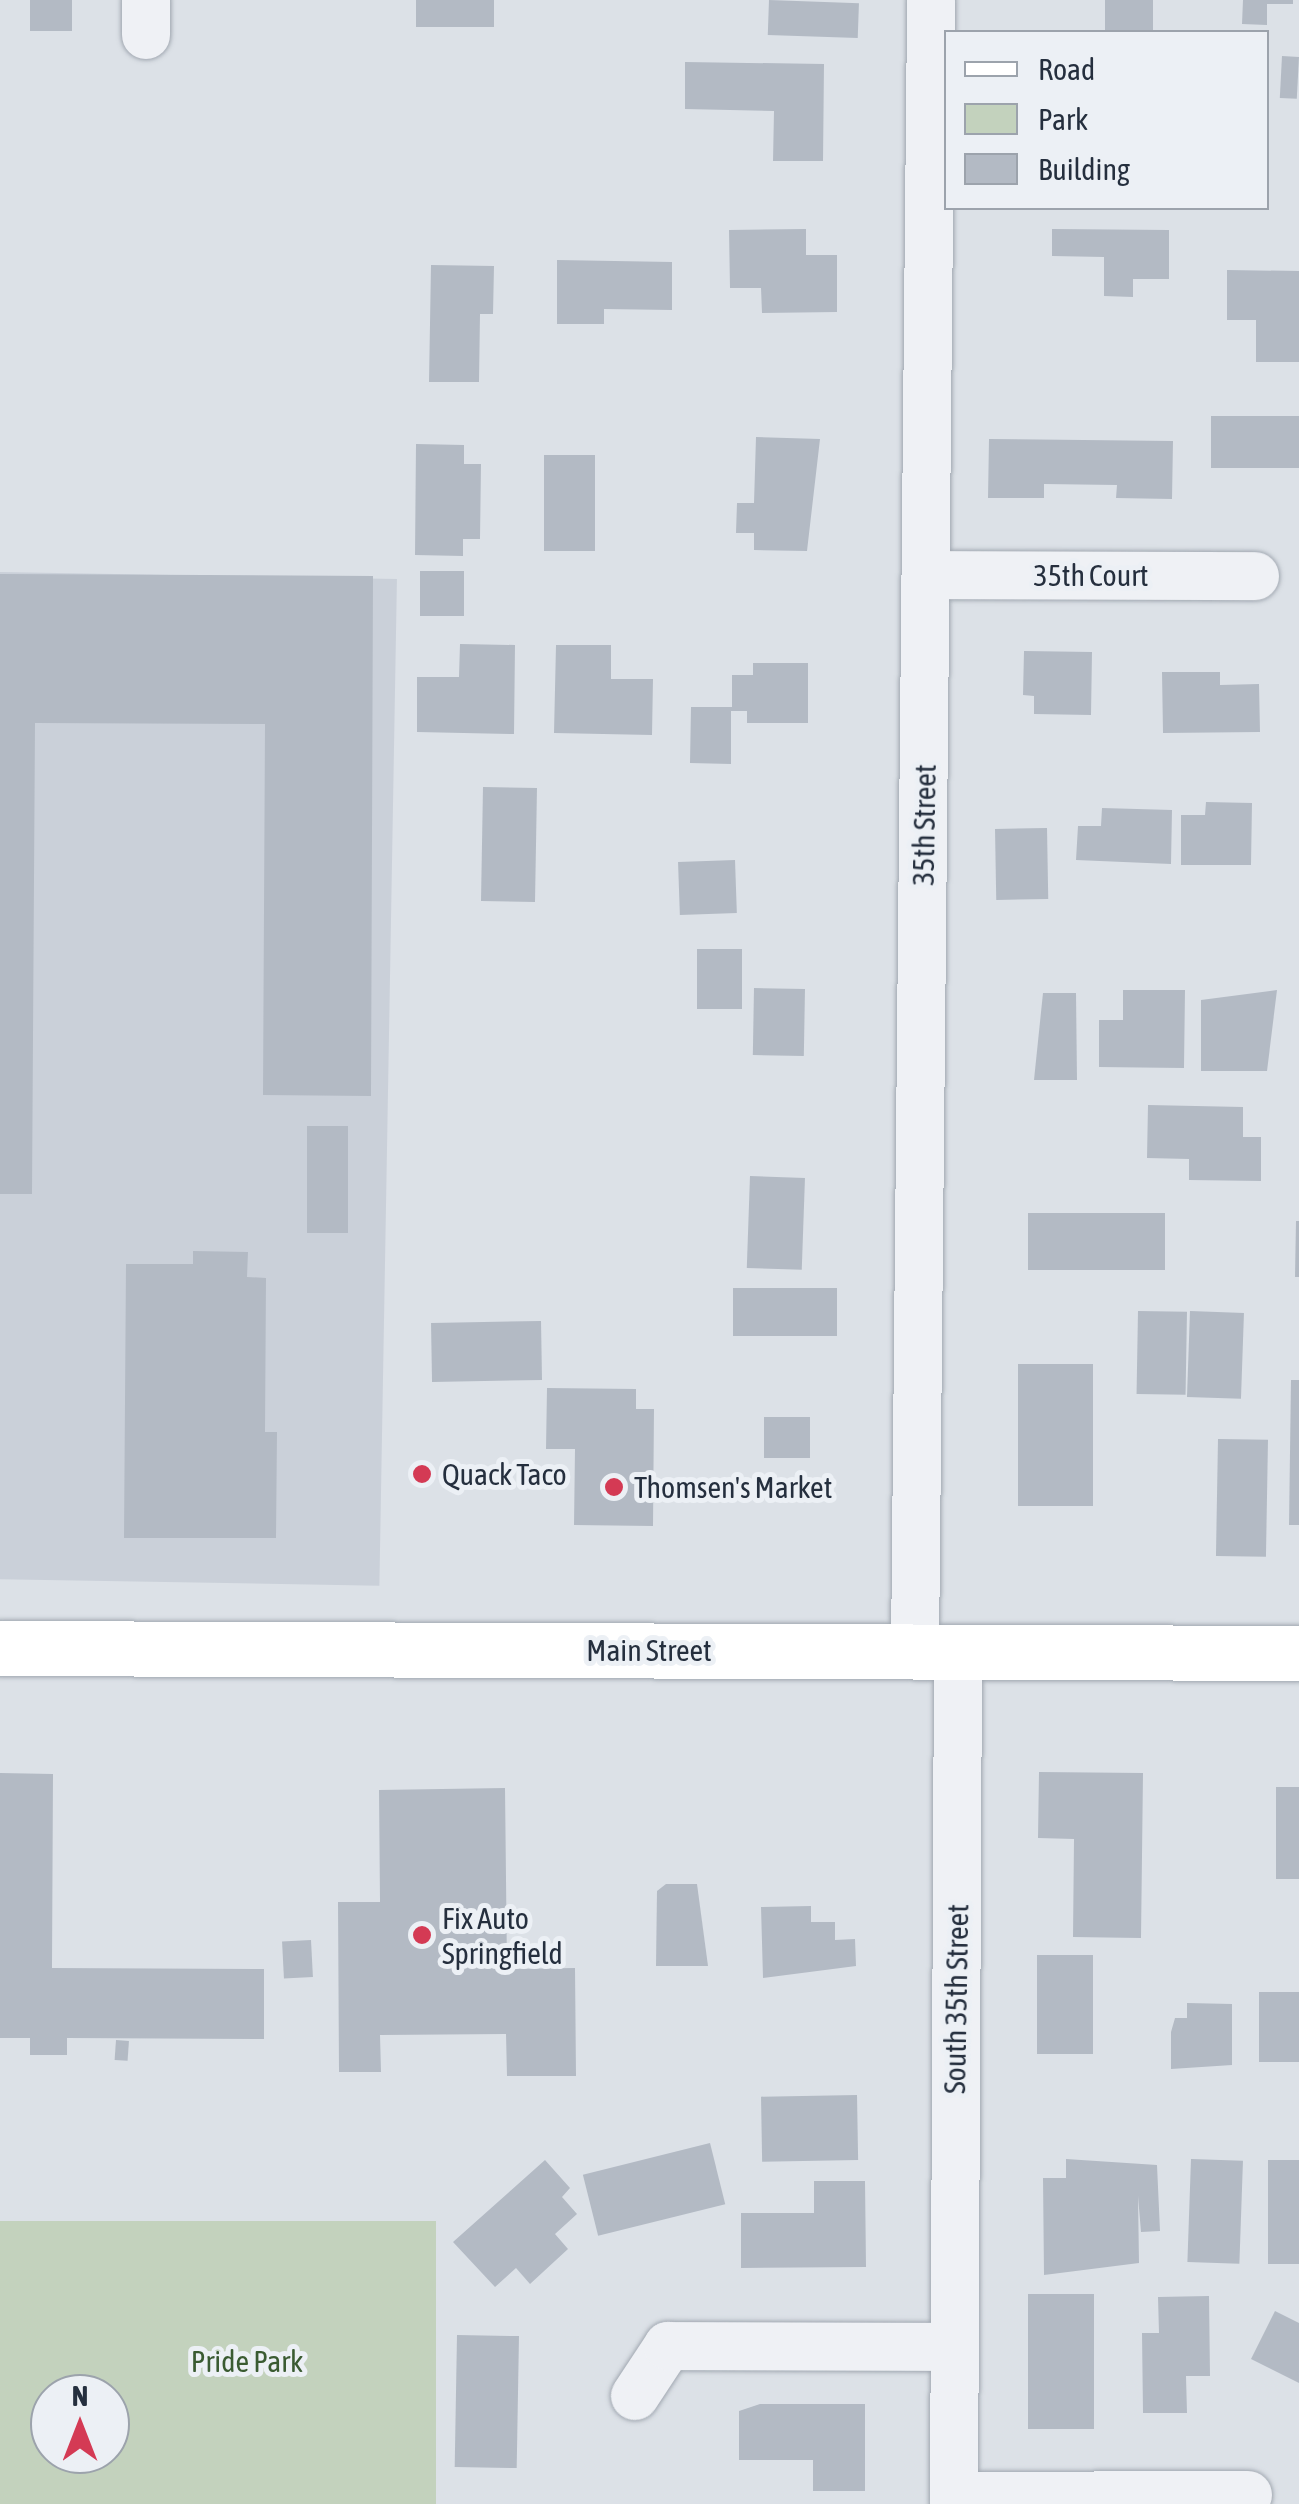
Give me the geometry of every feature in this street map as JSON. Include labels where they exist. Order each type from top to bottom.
[{"type":"main road","name":"Main Street","points":[[0,1648],[1299,1653]]},
{"type":"street","name":"35th Street","points":[[931,0],[928,575],[937,1651]]},
{"type":"street","name":"35th Court","points":[[928,575],[1255,576]]},
{"type":"street","name":"South 35th Street","points":[[937,1651],[954,2500],[1248,2495]]},
{"type":"street","points":[[636,2396],[668,2346],[950,2347]]},
{"type":"shaded area","points":[[0,572],[397,579],[379,1586],[0,1579]]},
{"type":"green space","name":"Pride Park","points":[[0,2221],[436,2221],[436,2504],[0,2504]]},
{"type":"building","points":[[30,0],[72,0],[72,31],[30,31]]},
{"type":"building","points":[[416,0],[494,0],[494,27],[416,27]]},
{"type":"building","points":[[769,0],[859,3],[858,38],[768,35]]},
{"type":"building","points":[[1105,0],[1153,0],[1153,30],[1105,30]]},
{"type":"building","points":[[1243,0],[1293,0],[1293,4],[1267,4],[1267,25],[1242,24]]},
{"type":"building","points":[[1282,56],[1299,57],[1297,99],[1280,98]]},
{"type":"building","points":[[685,62],[824,64],[823,161],[773,161],[774,111],[685,109]]},
{"type":"building","points":[[806,229],[806,255],[837,255],[837,312],[762,313],[761,288],[730,288],[729,230]]},
{"type":"building","points":[[1052,229],[1169,230],[1169,279],[1133,279],[1133,297],[1104,296],[1104,257],[1052,256]]},
{"type":"building","points":[[557,260],[672,262],[672,310],[604,309],[604,324],[557,324]]},
{"type":"building","points":[[431,265],[494,266],[493,314],[480,314],[479,382],[429,382]]},
{"type":"building","points":[[1227,270],[1299,271],[1299,362],[1256,362],[1256,320],[1227,320]]},
{"type":"building","points":[[1211,416],[1299,416],[1299,468],[1211,468]]},
{"type":"building","points":[[756,437],[820,439],[807,551],[754,550],[754,533],[736,533],[737,503],[754,503]]},
{"type":"building","points":[[989,439],[1173,441],[1172,499],[1116,498],[1117,485],[1044,484],[1044,498],[988,498]]},
{"type":"building","points":[[416,444],[464,445],[464,464],[481,464],[480,539],[463,539],[463,556],[415,555]]},
{"type":"building","points":[[544,455],[595,455],[595,551],[544,551]]},
{"type":"building","points":[[420,571],[464,571],[464,616],[420,616]]},
{"type":"building","points":[[0,574],[373,576],[371,1096],[263,1095],[265,724],[35,723],[32,1194],[0,1194]]},
{"type":"building","points":[[460,644],[515,645],[514,734],[417,732],[417,677],[459,677]]},
{"type":"building","points":[[556,645],[611,645],[611,679],[653,679],[652,735],[554,733]]},
{"type":"building","points":[[1024,651],[1092,652],[1091,715],[1034,714],[1034,696],[1023,695]]},
{"type":"building","points":[[753,663],[808,663],[808,723],[747,723],[747,711],[731,711],[731,764],[690,763],[691,707],[732,707],[732,675],[753,675]]},
{"type":"building","points":[[1162,672],[1220,672],[1220,685],[1259,684],[1260,732],[1163,733]]},
{"type":"building","points":[[483,787],[537,788],[535,902],[481,901]]},
{"type":"building","points":[[1206,802],[1252,803],[1251,865],[1181,865],[1181,815],[1205,815]]},
{"type":"building","points":[[1102,808],[1172,810],[1171,864],[1076,860],[1078,826],[1101,826]]},
{"type":"building","points":[[1047,828],[1048,899],[996,900],[995,829]]},
{"type":"building","points":[[735,860],[737,913],[680,915],[678,862]]},
{"type":"building","points":[[697,949],[742,949],[742,1009],[697,1009]]},
{"type":"building","points":[[754,988],[805,989],[804,1056],[753,1055]]},
{"type":"building","points":[[1123,990],[1185,990],[1184,1068],[1099,1067],[1099,1020],[1123,1020]]},
{"type":"building","points":[[1277,990],[1267,1071],[1201,1071],[1201,1000]]},
{"type":"building","points":[[1043,993],[1076,993],[1077,1080],[1034,1080]]},
{"type":"building","points":[[1148,1105],[1243,1107],[1243,1137],[1261,1137],[1261,1181],[1189,1180],[1189,1159],[1147,1158]]},
{"type":"building","points":[[307,1126],[348,1126],[348,1233],[307,1233]]},
{"type":"building","points":[[750,1176],[805,1178],[802,1270],[747,1268]]},
{"type":"building","points":[[1028,1213],[1165,1213],[1165,1270],[1028,1270]]},
{"type":"building","points":[[1299,1221],[1299,1277],[1295,1277]]},
{"type":"building","points":[[193,1251],[248,1252],[247,1277],[266,1278],[265,1432],[277,1432],[276,1538],[124,1538],[126,1264],[193,1264]]},
{"type":"building","points":[[733,1288],[837,1288],[837,1336],[733,1336]]},
{"type":"building","points":[[1138,1311],[1187,1312],[1186,1395],[1137,1394]]},
{"type":"building","points":[[1190,1311],[1244,1313],[1241,1399],[1187,1397]]},
{"type":"building","points":[[541,1321],[542,1380],[432,1382],[431,1323]]},
{"type":"building","points":[[1018,1364],[1093,1364],[1093,1506],[1018,1506]]},
{"type":"building","points":[[1291,1380],[1299,1380],[1299,1525],[1289,1525]]},
{"type":"building","name":"Thomsen's Market","points":[[547,1388],[636,1389],[636,1409],[654,1409],[653,1526],[574,1525],[575,1449],[546,1449]]},
{"type":"building","points":[[764,1417],[810,1417],[810,1458],[764,1458]]},
{"type":"building","points":[[1218,1439],[1268,1440],[1266,1557],[1216,1556]]},
{"type":"building","points":[[1039,1772],[1143,1773],[1141,1938],[1073,1937],[1074,1839],[1038,1838]]},
{"type":"building","points":[[0,1773],[53,1774],[52,1968],[264,1969],[264,2039],[67,2038],[67,2055],[30,2055],[30,2038],[0,2038]]},
{"type":"building","points":[[1276,1787],[1299,1787],[1299,1879],[1276,1879]]},
{"type":"building","name":"Fix Auto Springfield","points":[[505,1788],[507,1969],[575,1968],[576,2076],[507,2076],[506,2034],[380,2035],[381,2072],[339,2072],[338,1902],[380,1902],[379,1790]]},
{"type":"building","points":[[666,1884],[697,1884],[708,1966],[656,1966],[657,1891]]},
{"type":"building","points":[[811,1906],[811,1922],[835,1922],[835,1940],[855,1939],[856,1966],[763,1978],[761,1907]]},
{"type":"building","points":[[311,1940],[313,1977],[284,1978],[282,1942]]},
{"type":"building","points":[[1037,1955],[1093,1955],[1093,2054],[1037,2054]]},
{"type":"building","points":[[1259,1992],[1299,1992],[1299,2062],[1259,2062]]},
{"type":"building","points":[[1187,2003],[1232,2004],[1232,2065],[1171,2069],[1171,2032],[1175,2018],[1187,2018]]},
{"type":"building","points":[[116,2040],[129,2041],[128,2061],[115,2060]]},
{"type":"building","points":[[857,2095],[858,2160],[762,2162],[761,2097]]},
{"type":"building","points":[[710,2143],[725,2204],[598,2236],[583,2175]]},
{"type":"building","points":[[1066,2159],[1157,2165],[1160,2231],[1141,2232],[1138,2196],[1139,2263],[1044,2275],[1043,2178],[1066,2178]]},
{"type":"building","points":[[1191,2159],[1243,2161],[1239,2264],[1187,2262]]},
{"type":"building","points":[[545,2160],[570,2188],[562,2197],[577,2214],[555,2234],[568,2249],[530,2284],[516,2268],[495,2287],[453,2242]]},
{"type":"building","points":[[1268,2160],[1299,2160],[1299,2264],[1268,2264]]},
{"type":"building","points":[[814,2181],[865,2181],[866,2267],[741,2268],[741,2213],[814,2213]]},
{"type":"building","points":[[1028,2294],[1094,2294],[1094,2429],[1028,2429]]},
{"type":"building","points":[[1209,2296],[1210,2376],[1186,2376],[1187,2413],[1143,2413],[1142,2333],[1159,2333],[1158,2297]]},
{"type":"building","points":[[1275,2311],[1299,2323],[1299,2383],[1251,2359]]},
{"type":"building","points":[[457,2335],[519,2336],[517,2468],[455,2467]]},
{"type":"building","points":[[760,2404],[865,2404],[865,2491],[813,2491],[813,2460],[739,2460],[739,2411]]},
{"type":"place","name":"Quack Taco","points":[[422,1474]]},
{"type":"place","name":"Thomsen's Market","points":[[614,1487]]},
{"type":"place","name":"Fix Auto Springfield","points":[[422,1935]]}]
